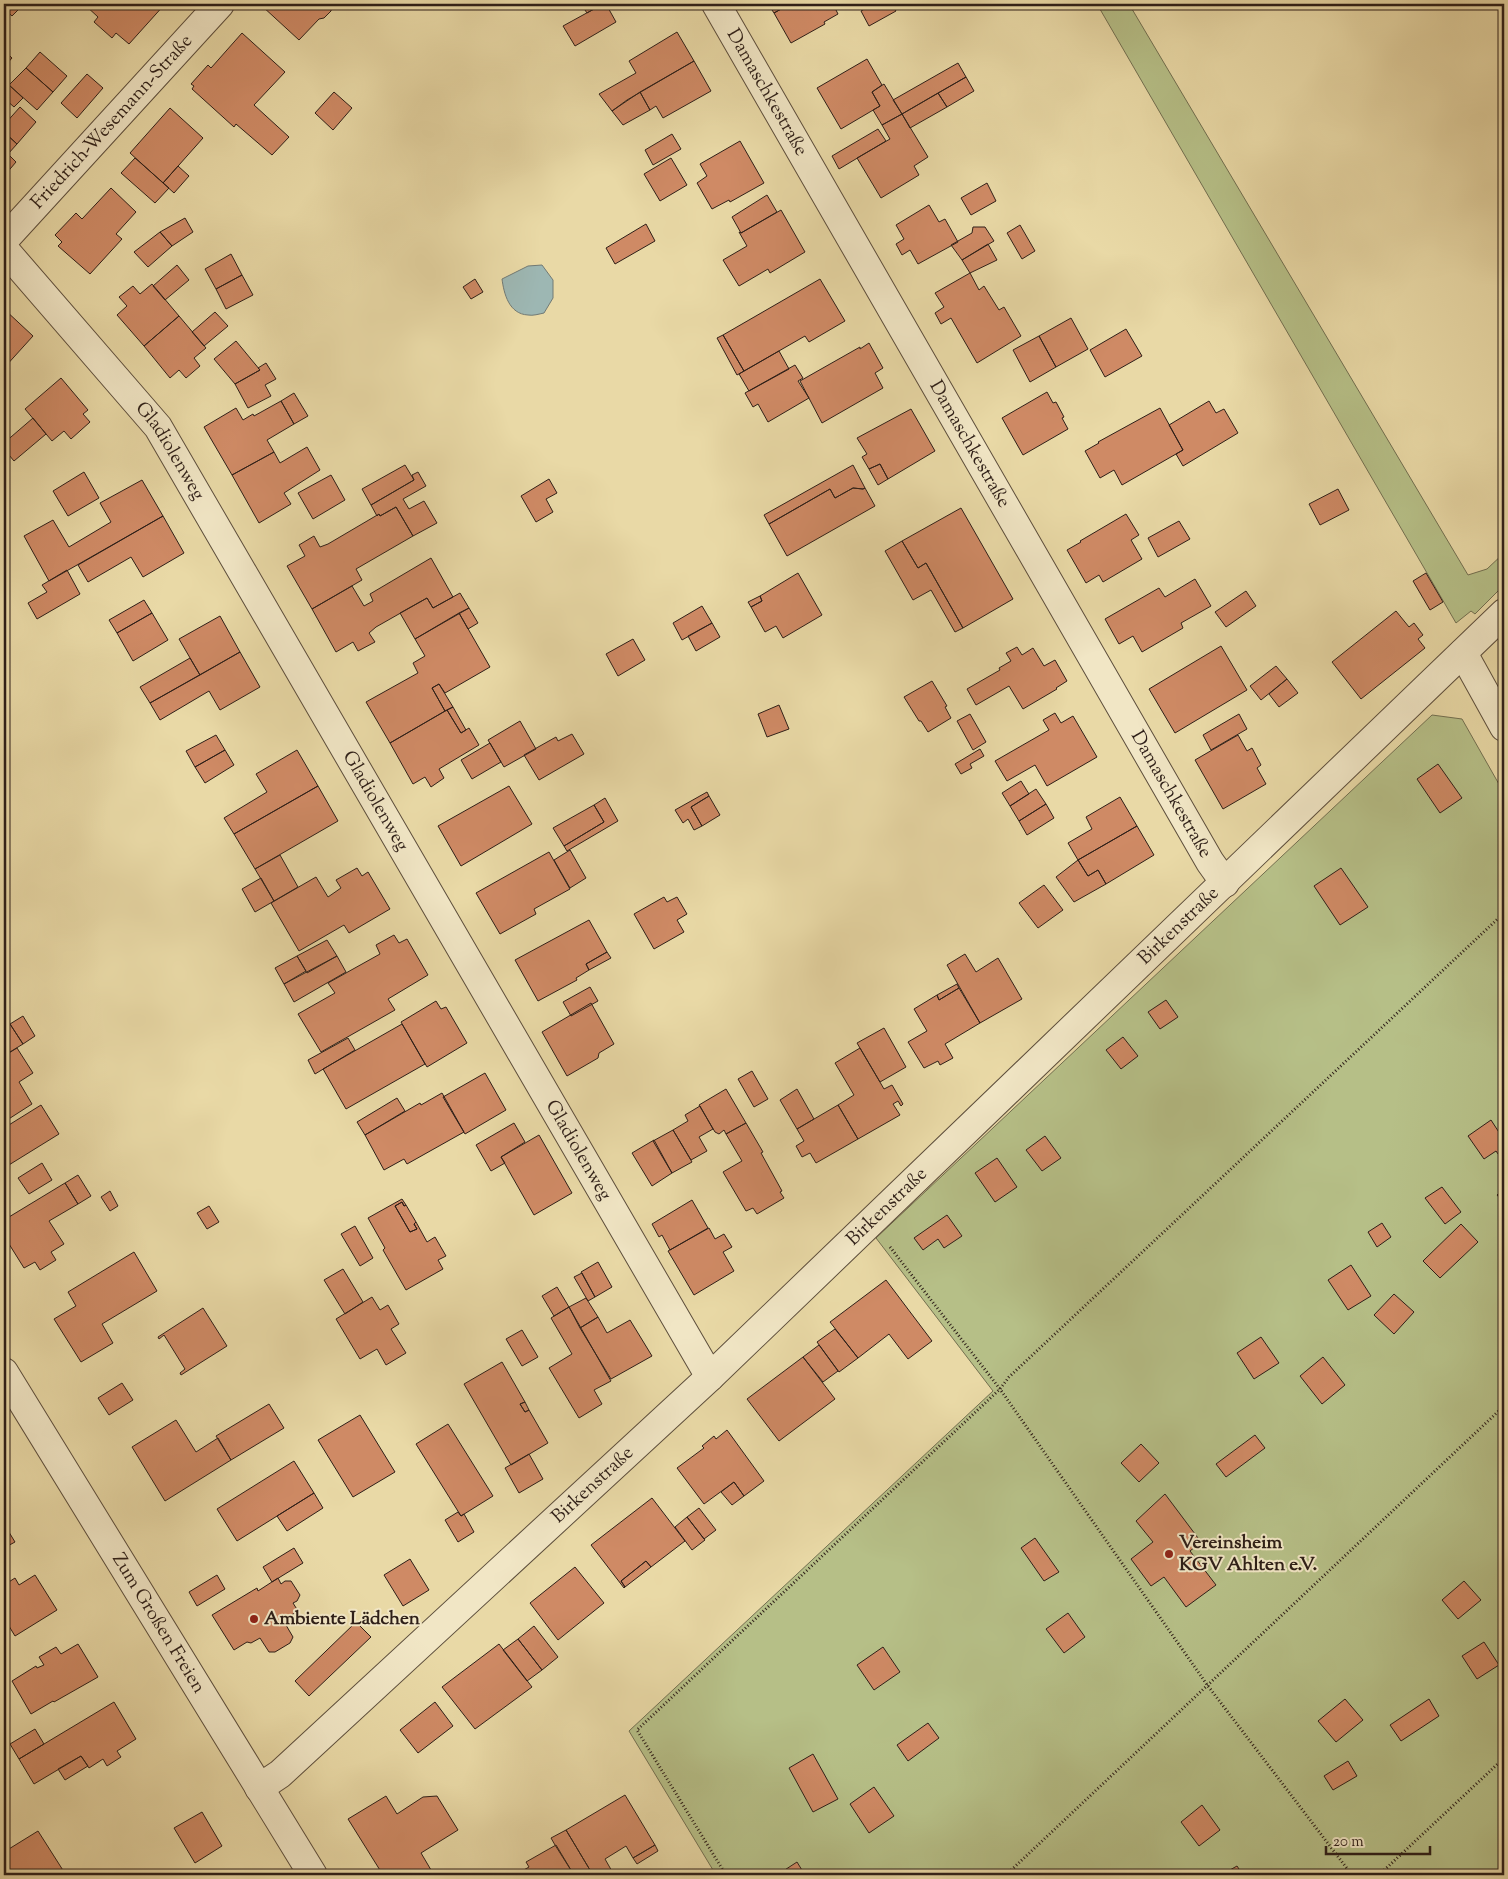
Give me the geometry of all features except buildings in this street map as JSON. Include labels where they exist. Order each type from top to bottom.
[{"type":"street","name":"Friedrich-Wesemann-Straße","points":[[4,240],[220,4]]},
{"type":"street","name":"Damaschkestraße","points":[[716,4],[1210,862],[1225,883]]},
{"type":"street","name":"Gladiolenweg","points":[[4,249],[158,427],[710,1377]]},
{"type":"street","name":"Birkenstraße","points":[[259,1788],[280,1774],[710,1377],[1504,613]]},
{"type":"street","points":[[1463,653],[1504,727]]},
{"type":"street","name":"Zum Großen Freien","points":[[4,1372],[313,1875]]},
{"type":"path","points":[[726,1875],[637,1730],[1504,913]]},
{"type":"path","points":[[871,1222],[1000,1389],[1208,1686],[1352,1875]]},
{"type":"path","points":[[1006,1875],[1504,1406]]},
{"type":"path","points":[[1380,1875],[1504,1758]]},
{"type":"green space","points":[[1097,4],[1129,4],[1468,575],[1487,569],[1504,553],[1504,585],[1475,614],[1471,611],[1456,623]]},
{"type":"green space","points":[[1432,715],[1462,719],[1504,793],[1504,1875],[716,1875],[629,1731],[993,1391],[876,1238]]},
{"type":"water","points":[[542,265],[553,280],[553,298],[544,313],[522,314],[512,307],[506,297],[502,279],[528,266]]},
{"type":"place","name":"Vereinsheim KGV Ahlten e.V.","points":[[1169,1554]]},
{"type":"place","name":"Ambiente Lädchen","points":[[254,1619]]}]
